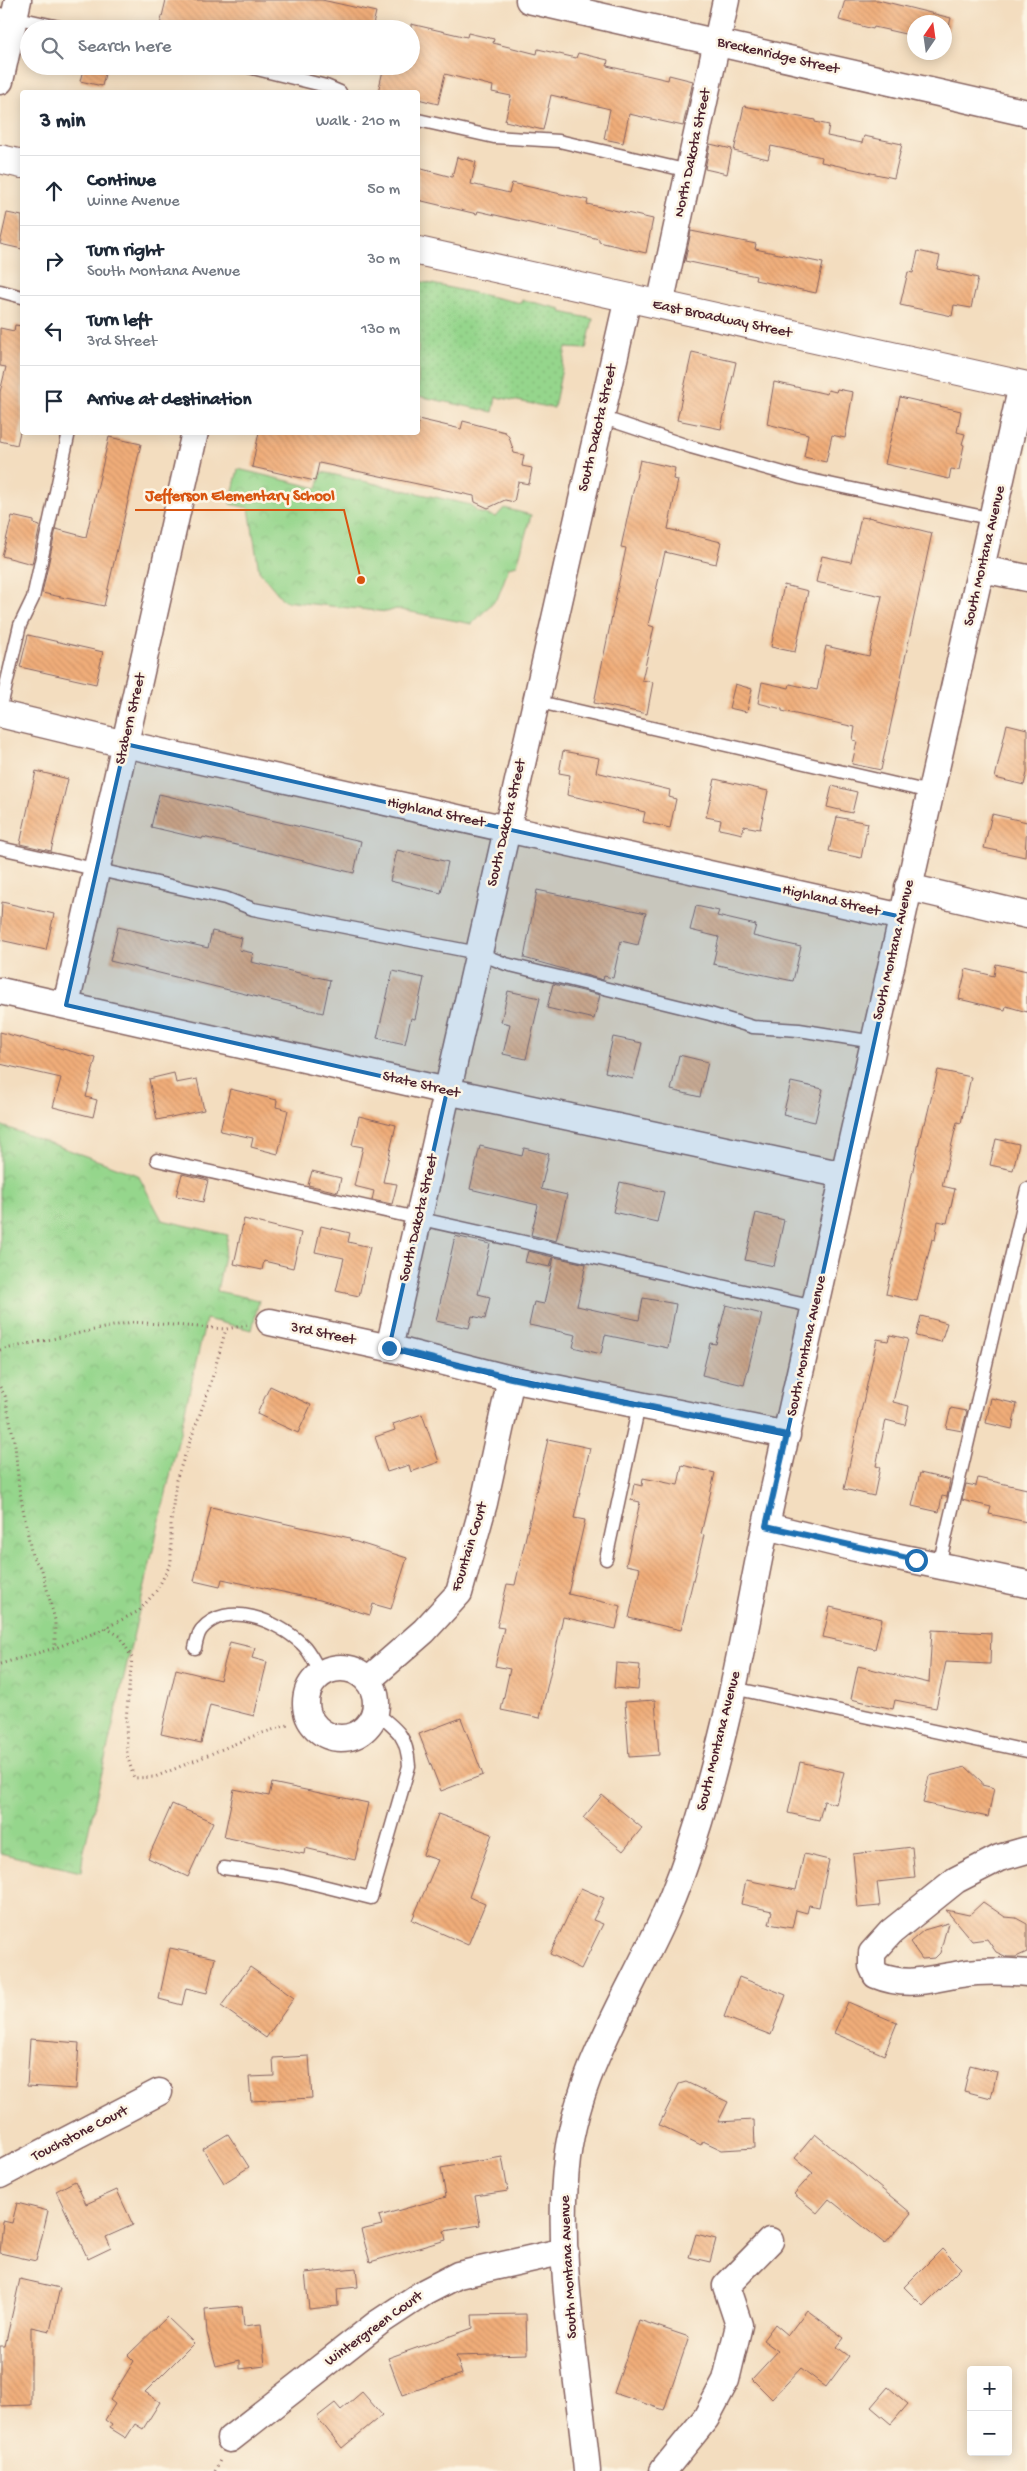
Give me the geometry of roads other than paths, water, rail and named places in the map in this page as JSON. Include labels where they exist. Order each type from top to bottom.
[{"type":"street","name":"Breckenridge Street","points":[[530,0],[1027,113]]},
{"type":"street","name":"North Dakota Street","points":[[660,306],[726,0]]},
{"type":"street","points":[[0,81],[10,11]]},
{"type":"street","points":[[0,159],[20,164]]},
{"type":"street","name":"East Broadway Street","points":[[420,251],[660,306],[1026,379]]},
{"type":"street","name":"South Dakota Street","points":[[389,1348],[628,298]]},
{"type":"street","name":"South Montana Avenue","points":[[587,2471],[574,2368],[565,2250],[567,2157],[581,2099],[604,2036],[677,1888],[703,1808],[733,1688],[766,1526],[908,888],[1026,379]]},
{"type":"street","name":"Stabern Street","points":[[66,1005],[194,435]]},
{"type":"street","points":[[982,569],[1027,578]]},
{"type":"street","name":"Highland Street","points":[[0,712],[125,744],[902,917]]},
{"type":"street","points":[[908,888],[1027,915]]},
{"type":"street","name":"State Street","points":[[0,991],[447,1091],[844,1175]]},
{"type":"street","name":"3rd Street","points":[[270,1322],[389,1348],[511,1378],[787,1435]]},
{"type":"street","name":"Fountain Court","points":[[368,1680],[424,1632],[459,1593],[484,1503],[511,1378]]},
{"type":"street","points":[[766,1526],[1027,1584]]},
{"type":"street","points":[[332,1668],[345,1668],[357,1671],[368,1680],[373,1688],[376,1700],[375,1712],[370,1724],[361,1732],[351,1737],[329,1736],[311,1722],[305,1701],[308,1690],[321,1673],[332,1668]]},
{"type":"street","points":[[1027,1850],[999,1858],[956,1880],[891,1932],[872,1953],[872,1966],[876,1975],[893,1982],[918,1983],[962,1974],[1002,1970],[1027,1972]]},
{"type":"street","name":"Touchstone Court","points":[[0,2175],[159,2092]]},
{"type":"street","points":[[663,2471],[706,2418],[726,2380],[739,2325],[726,2286],[770,2240]]},
{"type":"street","name":"Wintergreen Court","points":[[230,2439],[378,2323],[425,2292],[458,2275],[565,2250]]},
{"type":"lane","points":[[10,11],[39,20]]},
{"type":"lane","points":[[281,75],[335,90]]},
{"type":"lane","points":[[420,120],[494,137],[559,140],[689,171]]},
{"type":"lane","points":[[0,291],[20,296]]},
{"type":"lane","points":[[601,417],[691,447],[801,478],[993,519]]},
{"type":"lane","points":[[0,712],[20,625],[33,598],[68,435]]},
{"type":"lane","points":[[535,701],[930,792]]},
{"type":"lane","points":[[0,848],[225,898],[254,909],[478,953],[506,964],[710,1014],[753,1027],[799,1030],[874,1042]]},
{"type":"lane","points":[[157,1160],[815,1307]]},
{"type":"lane","points":[[939,1565],[1027,1189]]},
{"type":"lane","points":[[606,1559],[639,1405]]},
{"type":"lane","points":[[195,1648],[200,1631],[214,1620],[231,1614],[254,1616],[285,1630],[304,1645],[321,1673]]},
{"type":"lane","points":[[733,1688],[1027,1751]]},
{"type":"lane","points":[[224,1868],[284,1876],[371,1898],[409,1766],[408,1747],[398,1731],[375,1712]]},
{"type":"place","name":"Jefferson Elementary School","points":[[361,580]]}]
